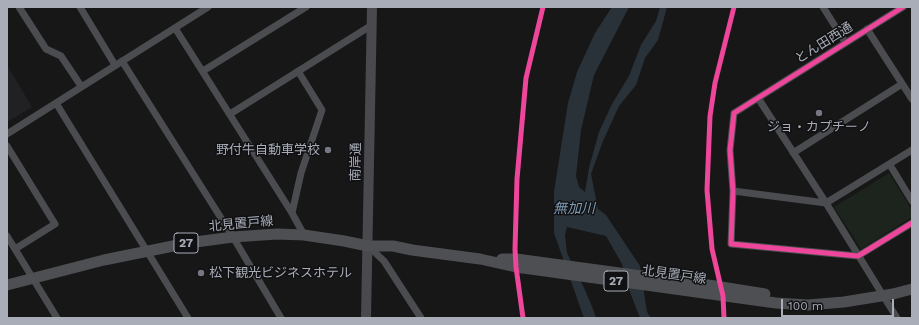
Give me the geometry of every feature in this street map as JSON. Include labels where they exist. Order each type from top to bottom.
[{"type":"main road","name":"南岸通","points":[[366,318],[372,7]]},
{"type":"main road","name":"北見置戸線","points":[[7,285],[104,260],[188,243],[233,237],[277,234],[304,235],[368,246],[393,246],[412,250],[715,290],[776,303],[808,305],[851,301],[881,293],[912,282]]},
{"type":"main road","name":"北見置戸線","points":[[881,293],[912,288]]},
{"type":"street","points":[[19,7],[46,49],[61,56],[81,86]]},
{"type":"street","points":[[7,134],[208,7]]},
{"type":"street","points":[[203,71],[306,7]]},
{"type":"street","points":[[823,7],[845,42]]},
{"type":"street","name":"とん田西通","points":[[733,191],[730,150],[734,113],[903,7]]},
{"type":"street","points":[[82,8],[115,65]]},
{"type":"street","points":[[230,114],[372,25]]},
{"type":"street","points":[[175,28],[292,213],[304,235]]},
{"type":"street","points":[[867,29],[912,99]]},
{"type":"street","points":[[122,61],[233,237],[281,318]]},
{"type":"street","points":[[292,213],[301,173],[322,110],[298,72]]},
{"type":"street","points":[[793,153],[902,84]]},
{"type":"street","points":[[758,98],[826,203],[897,318]]},
{"type":"street","points":[[56,103],[188,318]]},
{"type":"street","points":[[7,146],[55,224],[15,249]]},
{"type":"street","points":[[912,150],[826,203],[733,191],[731,244],[858,256],[912,223]]},
{"type":"street","points":[[890,164],[912,201]]},
{"type":"street","points":[[7,236],[57,318]]},
{"type":"street","points":[[368,246],[384,261],[421,318]]},
{"type":"shaded area","points":[[7,65],[32,107],[7,122]]},
{"type":"shaded area","points":[[889,173],[912,210],[912,217],[861,249],[834,207]]},
{"type":"water","name":"無加川","points":[[612,7],[629,7],[594,75],[581,130],[576,176],[579,187],[585,192],[589,168],[599,132],[612,104],[629,76],[641,45],[656,21],[660,7],[667,7],[658,40],[645,58],[636,85],[619,106],[603,141],[591,174],[598,209],[606,215],[640,266],[647,312],[651,318],[640,318],[630,292],[622,264],[606,236],[567,227],[565,235],[567,253],[585,290],[596,318],[584,318],[554,233],[554,192],[568,103],[577,72],[595,33]]},
{"type":"cycle path","points":[[523,318],[515,249],[517,179],[526,78],[543,7]]},
{"type":"cycle path","points":[[724,318],[723,296],[712,249],[707,190],[710,116],[715,83],[734,7]]},
{"type":"cycle path","points":[[903,7],[734,113],[730,150],[733,191],[731,244],[858,256],[912,223]]},
{"type":"place","name":"ジョ・カプチーノ","points":[[819,113]]},
{"type":"place","name":"野付牛自動車学校","points":[[328,150]]},
{"type":"place","name":"松下観光ビジネスホテル","points":[[201,273]]}]
